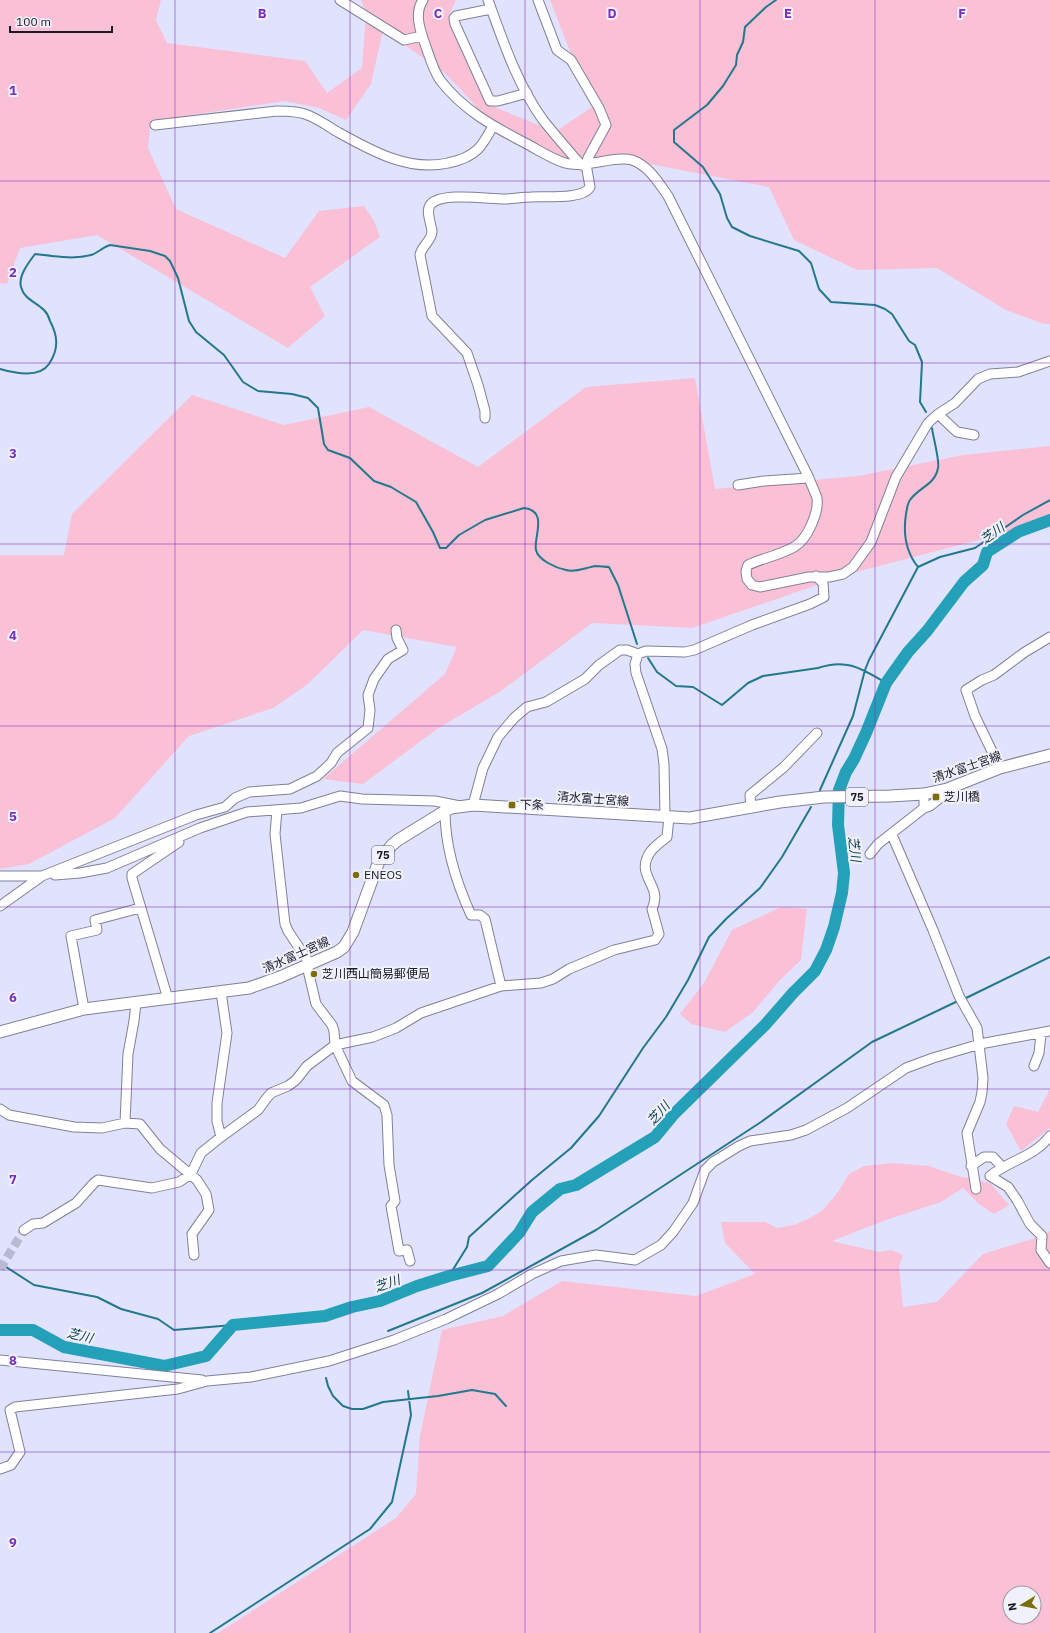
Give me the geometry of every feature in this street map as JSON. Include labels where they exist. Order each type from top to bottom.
[{"type":"main road","name":"清水富士宮線","points":[[0,1032],[84,1010],[249,988],[265,983],[336,952],[344,947],[349,940],[379,861],[392,844],[445,811],[461,806],[472,805],[690,818],[751,807],[824,797],[924,794],[947,789],[1000,768],[1050,755]]},
{"type":"street","points":[[340,0],[404,40],[422,36]]},
{"type":"street","points":[[423,0],[420,4],[418,17],[422,36],[439,79],[468,109],[493,126],[556,160],[567,164],[630,160],[648,170],[668,196],[809,478],[817,499],[816,508],[807,533],[801,542],[794,548],[748,565],[746,571],[747,580],[752,585],[760,587],[816,576],[829,577],[843,574],[853,567],[871,542],[896,477],[928,423],[938,414],[955,403],[978,380],[990,374],[1018,372],[1050,361]]},
{"type":"street","points":[[485,418],[483,405],[467,353],[432,316],[424,266],[420,255],[421,250],[431,237],[430,205],[433,202],[442,199],[463,197],[503,199],[571,196],[581,194],[590,187],[584,164],[543,120],[527,93],[502,41],[488,0]]},
{"type":"street","points":[[538,0],[557,50],[571,60],[599,108],[606,125],[584,164]]},
{"type":"street","points":[[491,9],[456,16],[454,18],[455,24],[490,101],[498,101],[527,93]]},
{"type":"street","points":[[155,125],[277,111],[289,111],[309,115],[337,132],[388,157],[402,162],[426,166],[455,161],[468,156],[479,149],[493,126]]},
{"type":"street","points":[[938,414],[957,432],[974,434]]},
{"type":"street","points":[[738,485],[777,479],[809,478]]},
{"type":"street","points":[[472,805],[483,768],[498,737],[514,718],[527,707],[546,702],[585,679],[599,665],[620,650],[627,650],[638,654],[646,650],[674,652],[689,651],[752,625],[810,604],[824,596],[823,583],[816,576]]},
{"type":"street","points":[[0,906],[42,876],[196,815],[225,807],[235,798],[249,792],[290,789],[317,776],[331,763],[337,752],[368,728],[370,710],[368,695],[374,679],[388,659],[403,650],[397,638],[396,630]]},
{"type":"street","points":[[1000,768],[975,716],[966,690],[982,680],[994,675],[1014,662],[1024,652],[1050,637]]},
{"type":"street","points":[[24,1230],[33,1224],[43,1222],[76,1203],[98,1180],[152,1188],[179,1182],[191,1174],[201,1153],[258,1110],[271,1094],[288,1086],[296,1080],[307,1066],[335,1045],[373,1037],[396,1028],[421,1013],[501,986],[547,981],[553,979],[568,969],[614,950],[654,940],[659,934],[652,909],[656,902],[655,893],[644,867],[651,852],[667,837],[667,817],[662,749],[636,673],[635,664],[638,654]]},
{"type":"street","points":[[751,807],[750,795],[784,767],[817,733]]},
{"type":"street","points":[[924,794],[924,808]]},
{"type":"street","points":[[0,876],[42,876],[80,873],[107,868],[200,828],[247,812],[301,808],[340,796],[362,799],[435,801],[461,806]]},
{"type":"street","points":[[870,854],[878,844],[892,835],[924,808],[930,806],[940,798]]},
{"type":"street","points":[[276,810],[275,834],[285,924],[308,965],[316,1004],[332,1025],[335,1045],[352,1081],[384,1105],[389,1166],[395,1201],[391,1206],[399,1251],[407,1250],[410,1261]]},
{"type":"street","points":[[445,811],[446,841],[463,897],[471,915],[480,915],[485,920],[501,986]]},
{"type":"street","points":[[168,999],[140,908],[132,874],[194,831]]},
{"type":"street","points":[[892,835],[961,1000],[978,1028],[983,1078],[982,1092],[980,1102],[967,1133],[971,1166],[976,1189]]},
{"type":"street","points":[[84,1010],[71,936],[97,930],[95,920],[140,908]]},
{"type":"street","points":[[221,992],[227,1033],[217,1103],[217,1121],[221,1137]]},
{"type":"street","points":[[125,1123],[128,1054],[136,1003]]},
{"type":"street","points":[[0,1469],[11,1465],[20,1452],[10,1410],[14,1407],[178,1389],[207,1381],[251,1377],[329,1362],[394,1340],[446,1319],[498,1294],[532,1274],[561,1261],[596,1255],[635,1260],[661,1245],[673,1232],[693,1203],[705,1170],[713,1162],[750,1140],[791,1135],[806,1130],[866,1096],[906,1068],[946,1053],[980,1044],[1046,1032],[1034,1066]]},
{"type":"street","points":[[0,1109],[9,1115],[74,1127],[102,1128],[125,1123],[140,1124],[160,1149],[197,1180],[206,1194],[209,1210],[192,1234],[194,1256]]},
{"type":"street","points":[[1050,1136],[1035,1152],[1002,1167],[990,1176],[1008,1187],[1030,1224],[1042,1236],[1041,1250],[1050,1263]]},
{"type":"street","points":[[971,1166],[984,1157],[993,1157],[1002,1167]]},
{"type":"street","points":[[0,1360],[207,1381]]},
{"type":"shaded area","points":[[0,0],[161,0],[156,20],[167,43],[305,61],[327,93],[362,68],[366,14],[361,0],[456,0],[449,15],[485,103],[555,132],[592,107],[550,0],[1050,0],[1050,324],[1044,324],[1006,310],[937,268],[857,270],[794,240],[769,187],[644,163],[555,162],[499,136],[474,104],[445,73],[383,30],[371,84],[346,120],[319,108],[285,101],[192,115],[150,128],[148,148],[176,209],[285,258],[319,211],[364,206],[374,221],[380,237],[310,287],[325,316],[288,348],[97,235],[20,248],[7,284],[0,283]]},
{"type":"shaded area","points":[[695,378],[715,489],[858,476],[963,455],[1050,446],[1050,527],[1025,528],[852,573],[692,628],[592,623],[501,691],[437,729],[363,784],[323,779],[445,674],[457,647],[363,630],[308,684],[273,708],[189,736],[115,818],[29,864],[0,869],[0,555],[64,555],[72,514],[192,395],[284,425],[369,407],[478,467],[586,387]]},
{"type":"shaded area","points":[[781,907],[807,909],[801,960],[780,980],[753,1012],[725,1032],[691,1024],[680,1014],[704,983],[732,930]]},
{"type":"shaded area","points":[[1050,1089],[1050,1128],[1021,1151],[1006,1124],[1014,1106],[1038,1112]]},
{"type":"shaded area","points":[[893,1163],[929,1166],[958,1176],[990,1183],[1009,1205],[994,1214],[979,1204],[963,1188],[941,1202],[886,1220],[832,1241],[879,1252],[891,1250],[903,1255],[899,1266],[903,1307],[937,1302],[983,1254],[1042,1236],[1050,1231],[1050,1633],[218,1633],[396,1518],[416,1494],[420,1436],[442,1330],[503,1316],[562,1281],[696,1296],[755,1274],[725,1243],[721,1222],[765,1222],[777,1228],[794,1225],[823,1210],[838,1192],[849,1174],[864,1166]]},
{"type":"waterway","points":[[776,0],[766,7],[745,27],[743,42],[737,55],[736,65],[723,86],[707,105],[674,130],[674,142],[703,167],[720,194],[727,218],[732,227],[750,236],[799,251],[811,263],[819,289],[831,302],[875,305],[892,314],[909,341],[915,345],[922,362],[920,402],[926,412]]},
{"type":"waterway","points":[[0,369],[26,374],[39,372],[45,369],[49,364],[56,348],[55,332],[48,315],[41,307],[25,295],[20,283],[27,265],[35,254],[77,257],[94,254],[110,245],[150,251],[165,256],[170,261],[178,278],[189,321],[196,332],[224,355],[243,382],[258,391],[292,394],[308,398],[318,408],[324,444],[328,450],[350,458],[374,481],[391,487],[416,502],[440,548],[446,548],[459,535],[485,520],[524,508],[532,510],[538,519],[536,545],[537,554],[548,563],[570,571],[596,566],[609,567],[618,585],[637,644]]},
{"type":"waterway","points":[[918,567],[908,549],[906,542],[905,521],[909,502],[934,478],[938,468],[932,428]]},
{"type":"waterway","points":[[820,790],[853,716],[869,660],[918,567],[940,557],[975,548],[1023,515],[1050,500]]},
{"type":"waterway","name":"芝川","points":[[0,1330],[33,1330],[64,1347],[164,1366],[206,1356],[233,1325],[325,1316],[352,1307],[380,1301],[417,1286],[449,1276],[488,1266],[519,1233],[532,1212],[560,1189],[576,1185],[655,1137],[674,1114],[765,1025],[815,971],[826,950],[834,927],[842,893],[844,873],[838,825],[839,790],[846,772],[866,733],[886,683],[908,652],[927,631],[964,582],[983,565],[987,552],[1018,532],[1050,520]]},
{"type":"waterway","points":[[648,658],[657,672],[676,686],[693,687],[722,705],[748,683],[763,676],[818,668],[828,665],[837,664],[854,666],[886,683]]},
{"type":"waterway","points":[[449,1276],[467,1247],[469,1237],[532,1180],[571,1148],[599,1116],[643,1048],[666,1017],[688,980],[709,937],[726,919],[760,888],[782,857],[811,807]]},
{"type":"waterway","points":[[964,999],[1050,957]]},
{"type":"waterway","points":[[388,1331],[482,1293],[596,1230],[761,1122],[872,1042],[960,1000]]},
{"type":"waterway","points":[[0,1263],[34,1285],[97,1297],[121,1309],[158,1319],[174,1330],[233,1325]]},
{"type":"waterway","points":[[326,1378],[333,1396],[343,1406],[352,1409],[363,1409],[383,1402],[438,1396],[472,1390],[495,1394],[506,1406]]},
{"type":"waterway","points":[[210,1633],[370,1529],[392,1502],[411,1415],[408,1391]]},
{"type":"tunnel","points":[[0,1269],[24,1230]]},
{"type":"place","name":"芝川橋","points":[[936,797]]},
{"type":"place","name":"下条","points":[[512,805]]},
{"type":"place","name":"ENEOS","points":[[356,875]]},
{"type":"place","name":"芝川西山簡易郵便局","points":[[314,974]]}]
